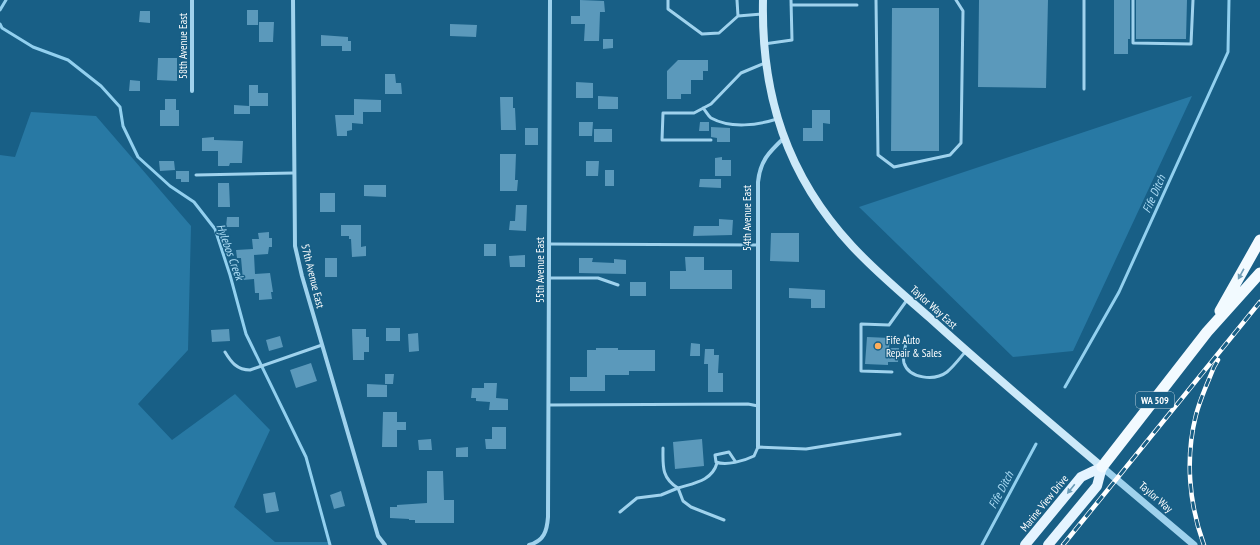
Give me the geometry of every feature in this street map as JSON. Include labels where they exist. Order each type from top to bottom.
[{"type":"highway","name":"WA 509","points":[[1207,332],[1260,240]]},
{"type":"highway","name":"WA 509","points":[[1102,467],[1207,332],[1260,273]]},
{"type":"main road","points":[[763,0],[763,44],[765,63],[784,138]]},
{"type":"main road","name":"Taylor Way East","points":[[784,138],[802,178],[826,215],[853,248],[966,351],[1102,467]]},
{"type":"main road","name":"Marine View Drive","points":[[1025,545],[1081,477],[1102,467]]},
{"type":"main road","name":"WA 509","points":[[1048,545],[1097,486],[1102,467]]},
{"type":"street","name":"58th Avenue East","points":[[192,0],[192,91]]},
{"type":"street","name":"57th Avenue East","points":[[293,0],[293,173],[295,246],[322,345],[378,536],[385,545]]},
{"type":"street","name":"55th Avenue East","points":[[529,545],[542,539],[546,532],[548,517],[550,0]]},
{"type":"street","name":"54th Avenue East","points":[[758,447],[758,182],[761,164],[768,152],[784,138]]},
{"type":"street","name":"Taylor Way","points":[[1102,467],[1194,545]]},
{"type":"lane","points":[[668,0],[668,9],[702,34],[719,33],[738,16],[763,14]]},
{"type":"lane","points":[[737,0],[738,16]]},
{"type":"lane","points":[[763,44],[792,40],[791,0]]},
{"type":"lane","points":[[876,0],[878,155],[894,167],[950,155],[961,143],[963,11],[956,0]]},
{"type":"lane","points":[[1084,0],[1084,89]]},
{"type":"lane","points":[[1133,0],[1133,43],[1192,44],[1193,0]]},
{"type":"lane","points":[[791,5],[857,5]]},
{"type":"lane","points":[[712,140],[662,140],[663,113],[694,113],[711,104],[741,73],[765,63]]},
{"type":"lane","points":[[704,108],[711,118],[728,123],[750,125],[778,119]]},
{"type":"lane","points":[[196,175],[293,173]]},
{"type":"lane","points":[[549,244],[758,245]]},
{"type":"lane","points":[[549,278],[598,278],[618,284]]},
{"type":"lane","points":[[892,372],[861,371],[861,324],[889,325],[908,298]]},
{"type":"lane","points":[[908,336],[904,361],[907,370],[917,376],[931,377],[946,373],[966,351]]},
{"type":"lane","points":[[225,352],[229,359],[239,368],[253,369],[322,345]]},
{"type":"lane","points":[[549,405],[748,404],[758,406]]},
{"type":"lane","points":[[717,463],[736,461],[754,456],[758,447],[806,449],[900,434]]},
{"type":"lane","points":[[663,448],[665,475],[669,482],[678,488],[683,501],[692,507],[724,520]]},
{"type":"lane","points":[[620,512],[637,498],[661,495],[704,480],[715,471],[717,463],[716,453],[731,453],[736,461]]},
{"type":"shaded area","points":[[1192,96],[1073,351],[1013,357],[859,207]]},
{"type":"shaded area","points":[[31,112],[96,116],[191,226],[188,350],[138,404],[172,440],[235,394],[270,430],[234,507],[275,542],[329,542],[330,545],[0,545],[0,155],[15,157]]},
{"type":"building","points":[[580,0],[604,1],[605,12],[600,12],[599,41],[584,41],[585,24],[571,24],[571,16],[580,16]]},
{"type":"building","points":[[979,0],[1048,0],[1046,88],[978,87]]},
{"type":"building","points":[[1114,0],[1130,0],[1130,39],[1128,39],[1128,54],[1114,54]]},
{"type":"building","points":[[1136,0],[1187,0],[1186,39],[1136,39]]},
{"type":"building","points":[[892,8],[939,8],[939,151],[891,151]]},
{"type":"building","points":[[247,10],[258,10],[258,25],[247,25]]},
{"type":"building","points":[[140,11],[150,11],[150,23],[139,22]]},
{"type":"building","points":[[259,22],[274,22],[273,42],[259,42]]},
{"type":"building","points":[[450,24],[477,25],[476,37],[450,36]]},
{"type":"building","points":[[321,35],[348,37],[348,41],[351,41],[351,51],[342,51],[342,46],[321,46]]},
{"type":"building","points":[[603,39],[613,39],[613,48],[603,49]]},
{"type":"building","points":[[158,58],[177,58],[177,81],[157,80]]},
{"type":"building","points":[[678,60],[708,60],[708,71],[703,71],[703,80],[691,80],[691,94],[681,94],[681,99],[667,99],[667,71]]},
{"type":"building","points":[[385,74],[395,74],[396,83],[401,83],[402,94],[385,94]]},
{"type":"building","points":[[130,80],[140,81],[140,91],[129,91]]},
{"type":"building","points":[[576,82],[593,83],[593,98],[576,98]]},
{"type":"building","points":[[249,85],[258,85],[258,93],[268,93],[268,106],[250,106],[250,114],[234,114],[234,105],[249,106]]},
{"type":"building","points":[[598,96],[618,97],[618,109],[598,109]]},
{"type":"building","points":[[500,97],[513,97],[516,130],[501,130]]},
{"type":"building","points":[[165,99],[176,99],[176,110],[179,110],[179,126],[160,126],[160,110],[165,110]]},
{"type":"building","points":[[354,99],[381,100],[381,112],[363,112],[363,124],[352,123],[352,130],[347,131],[347,136],[337,136],[335,115],[354,115]]},
{"type":"building","points":[[812,110],[830,110],[830,124],[823,123],[823,141],[803,141],[803,128],[812,128]]},
{"type":"building","points":[[579,122],[593,122],[592,136],[579,136]]},
{"type":"building","points":[[700,122],[709,122],[709,131],[699,131]]},
{"type":"building","points":[[711,127],[730,128],[730,142],[717,142],[717,138],[711,137]]},
{"type":"building","points":[[525,128],[538,128],[538,145],[525,145]]},
{"type":"building","points":[[594,129],[612,129],[612,142],[594,142]]},
{"type":"building","points":[[214,137],[214,140],[243,141],[242,163],[230,163],[229,166],[218,166],[218,151],[202,151],[202,138]]},
{"type":"building","points":[[500,154],[516,154],[515,180],[518,180],[517,191],[500,191]]},
{"type":"building","points":[[722,157],[722,160],[731,160],[731,176],[715,176],[715,158]]},
{"type":"building","points":[[159,161],[174,161],[175,170],[160,171]]},
{"type":"building","points":[[586,161],[599,161],[598,176],[586,176]]},
{"type":"building","points":[[605,170],[614,170],[614,186],[605,186]]},
{"type":"building","points":[[176,171],[189,171],[189,182],[181,182],[181,179],[176,179]]},
{"type":"building","points":[[700,179],[721,179],[721,188],[699,187]]},
{"type":"building","points":[[218,183],[229,183],[230,207],[218,207]]},
{"type":"building","points":[[364,185],[386,185],[386,197],[364,196]]},
{"type":"building","points":[[320,193],[335,193],[335,212],[320,212]]},
{"type":"building","points":[[516,205],[527,205],[526,231],[509,230],[510,221],[515,221]]},
{"type":"building","points":[[227,217],[239,217],[239,227],[226,227]]},
{"type":"building","points":[[719,219],[733,220],[732,235],[693,236],[694,226],[719,226]]},
{"type":"building","points":[[341,225],[361,225],[361,247],[366,246],[366,256],[352,257],[351,239],[349,239],[349,236],[341,236]]},
{"type":"building","points":[[269,232],[269,238],[272,238],[272,247],[269,247],[268,254],[254,255],[255,274],[270,273],[273,292],[271,292],[272,299],[259,300],[259,293],[255,293],[254,279],[243,280],[241,258],[237,258],[236,250],[253,249],[252,239],[259,239],[258,233]]},
{"type":"building","points":[[771,233],[799,233],[799,262],[770,261]]},
{"type":"building","points":[[484,244],[496,244],[496,256],[484,256]]},
{"type":"building","points":[[525,255],[525,267],[510,267],[509,256]]},
{"type":"building","points":[[685,257],[704,257],[704,270],[732,270],[732,289],[670,289],[670,271],[686,271]]},
{"type":"building","points":[[325,258],[337,258],[337,277],[325,277]]},
{"type":"building","points":[[579,258],[593,258],[592,262],[614,263],[614,259],[626,260],[626,274],[579,273]]},
{"type":"building","points":[[630,282],[646,282],[646,296],[630,296]]},
{"type":"building","points":[[789,288],[825,290],[825,308],[811,308],[811,299],[789,298]]},
{"type":"building","points":[[386,328],[400,328],[400,341],[386,341]]},
{"type":"building","points":[[229,329],[230,341],[212,342],[211,330]]},
{"type":"building","points":[[352,329],[366,329],[366,337],[369,337],[369,352],[364,352],[364,360],[353,360]]},
{"type":"building","points":[[418,333],[419,351],[409,352],[408,334]]},
{"type":"building","points":[[280,336],[283,347],[269,351],[266,340]]},
{"type":"building","points":[[867,337],[890,338],[889,348],[899,348],[898,362],[888,362],[888,365],[865,364]]},
{"type":"building","points":[[691,343],[700,344],[700,356],[690,356]]},
{"type":"building","points":[[596,348],[618,348],[618,350],[655,350],[655,371],[629,371],[629,375],[605,375],[605,391],[570,391],[570,377],[587,377],[587,350],[596,350]]},
{"type":"building","points":[[705,349],[714,349],[714,355],[719,355],[718,373],[723,373],[723,392],[708,392],[708,364],[704,364]]},
{"type":"building","points":[[311,363],[317,381],[296,388],[290,370]]},
{"type":"building","points":[[385,374],[394,374],[393,384],[385,384]]},
{"type":"building","points":[[484,383],[497,383],[496,398],[508,399],[508,410],[489,410],[490,402],[476,401],[476,398],[471,398],[472,388],[484,388]]},
{"type":"building","points":[[367,384],[387,385],[387,397],[367,397]]},
{"type":"building","points":[[383,412],[397,412],[397,422],[406,422],[406,430],[397,430],[397,447],[382,447]]},
{"type":"building","points":[[492,427],[506,427],[506,449],[486,449],[485,439],[492,439]]},
{"type":"building","points":[[431,439],[432,450],[419,450],[418,440]]},
{"type":"building","points":[[702,439],[704,466],[675,469],[673,442]]},
{"type":"building","points":[[468,447],[468,457],[456,457],[456,448]]},
{"type":"building","points":[[427,471],[443,471],[444,500],[454,500],[454,523],[415,523],[415,520],[390,518],[390,507],[397,507],[397,505],[427,503]]},
{"type":"building","points":[[341,491],[345,506],[334,509],[330,495]]},
{"type":"building","points":[[275,492],[279,511],[266,513],[263,494]]},
{"type":"waterway","name":"Hylebos Creek","points":[[0,10],[6,0]]},
{"type":"waterway","name":"Fife Ditch","points":[[1065,387],[1119,292],[1228,52],[1229,0]]},
{"type":"waterway","name":"Hylebos Creek","points":[[0,24],[2,28],[33,47],[68,60],[101,86],[120,107],[123,126],[138,157],[170,186],[194,202],[215,229],[230,275],[246,334],[306,457],[330,545]]},
{"type":"waterway","name":"Fife Ditch","points":[[982,545],[1036,444]]},
{"type":"railway","points":[[1063,545],[1260,302]]},
{"type":"railway","points":[[1204,545],[1192,497],[1190,481],[1190,448],[1198,409],[1218,360]]},
{"type":"place","name":"Fife Auto Repair & Sales","points":[[878,346]]}]
